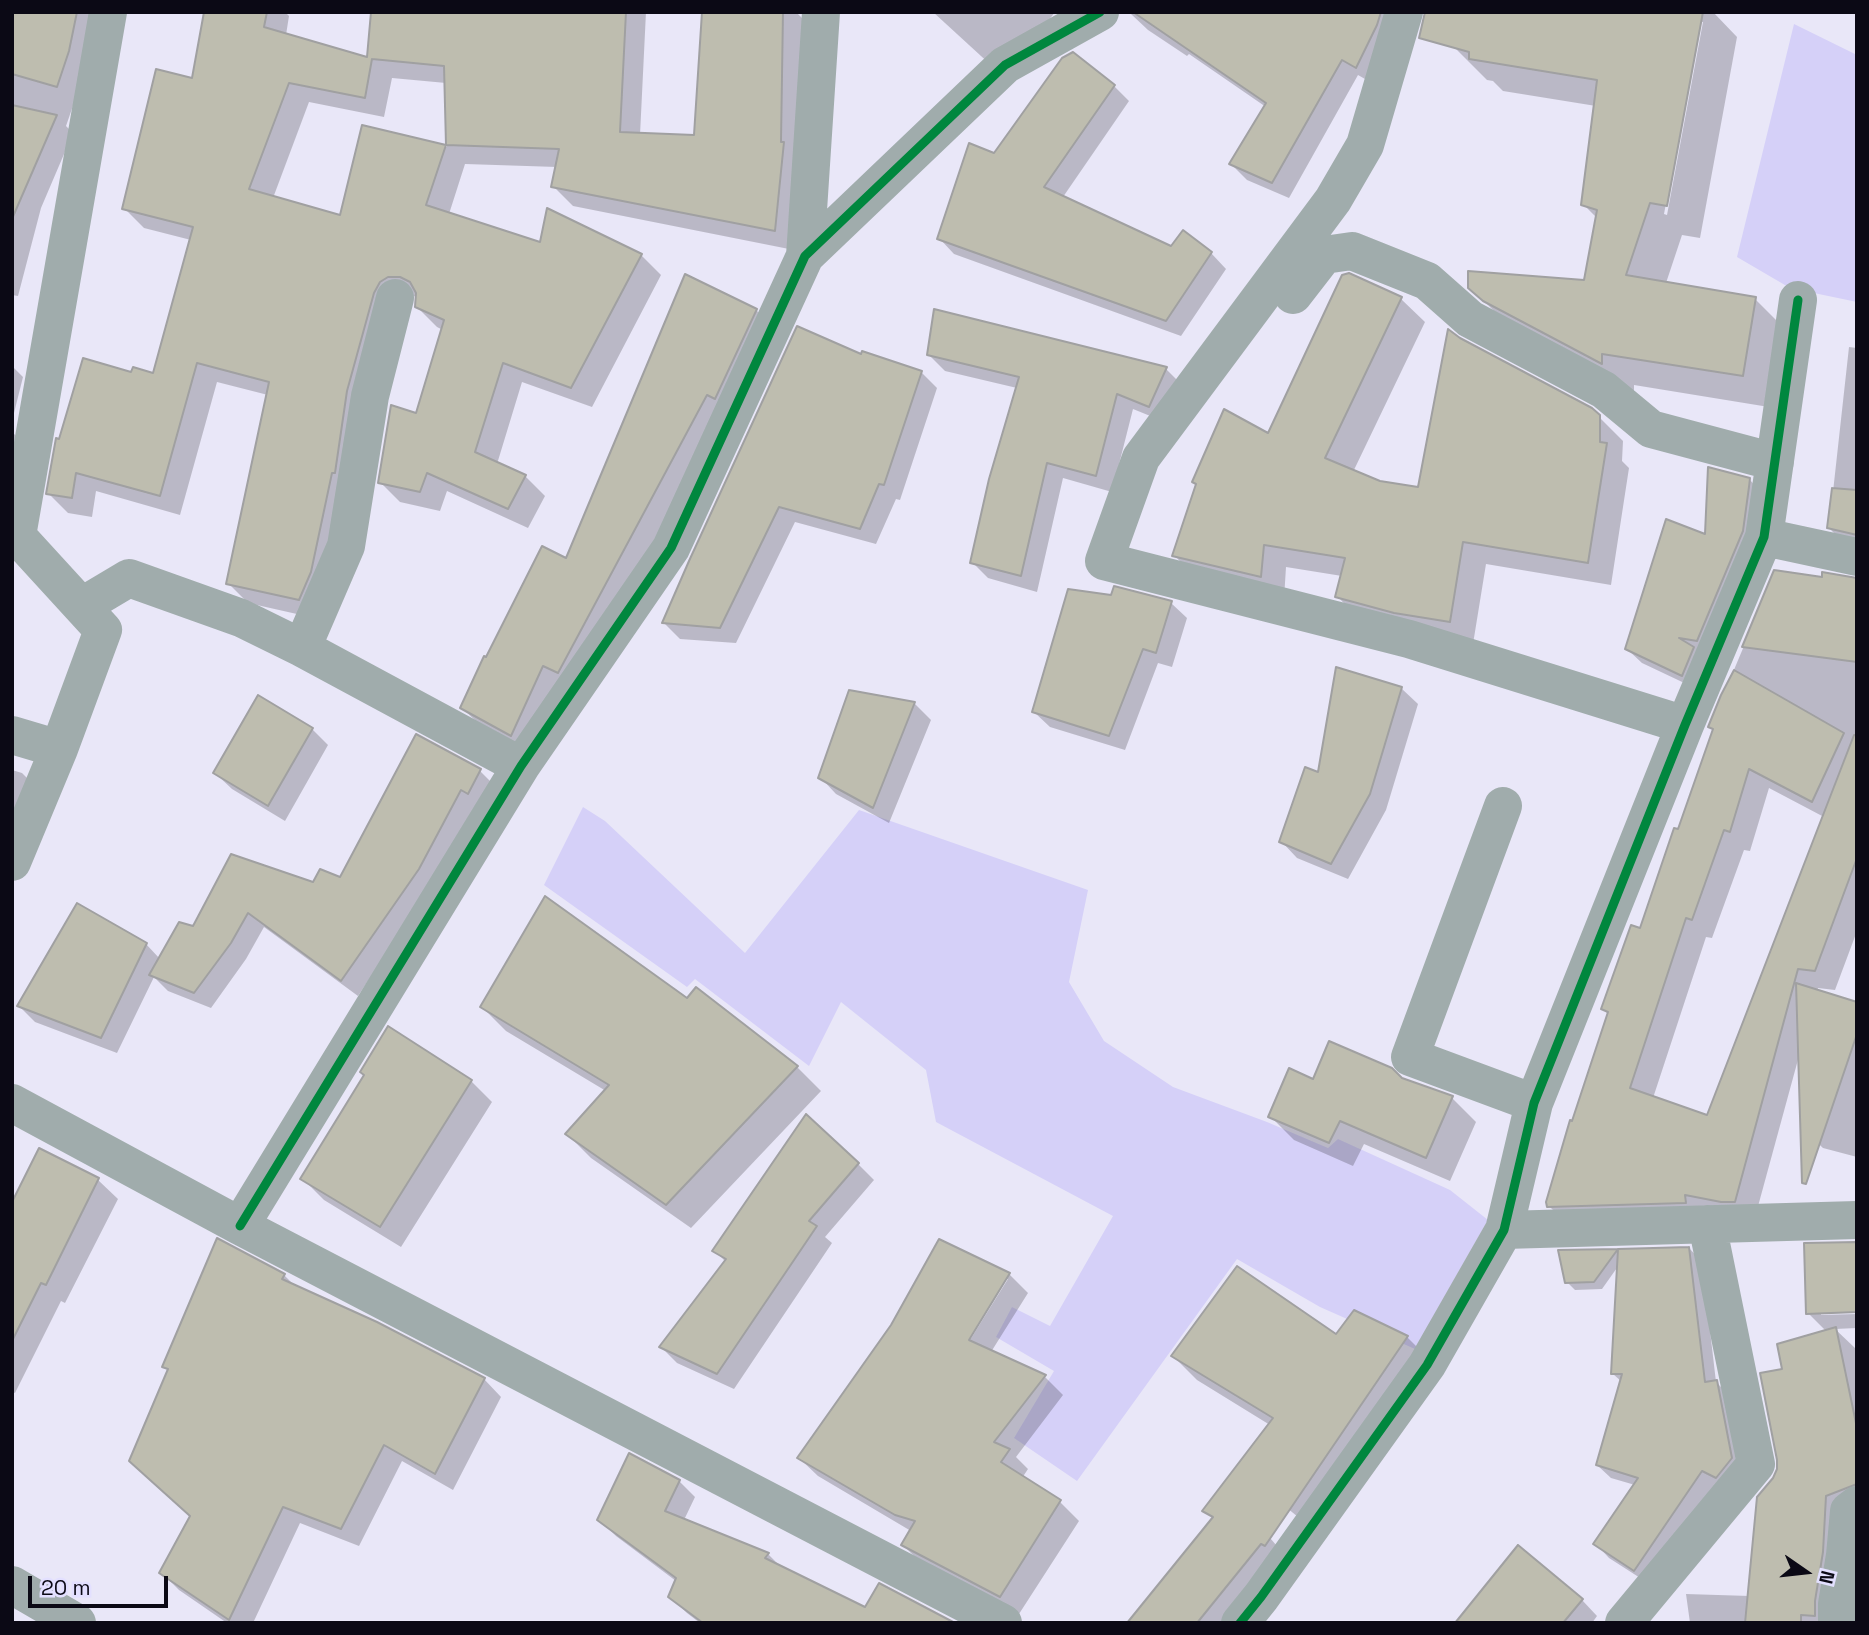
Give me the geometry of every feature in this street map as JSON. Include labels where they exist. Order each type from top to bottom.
[{"type":"street","points":[[12,862],[59,749],[103,630],[17,536],[19,478],[108,12]]},
{"type":"street","points":[[240,1226],[521,766],[671,548],[805,256],[821,12]]},
{"type":"street","points":[[805,256],[1005,65],[1100,12]]},
{"type":"street","points":[[1404,12],[1365,145],[1333,200],[1141,458],[1104,561],[1409,639],[1685,725]]},
{"type":"street","points":[[1207,369],[1228,378],[1324,255],[1352,251],[1427,281],[1470,319],[1604,390],[1651,429],[1775,462]]},
{"type":"street","points":[[302,648],[346,546],[370,396],[394,298]]},
{"type":"street","points":[[1240,1623],[1427,1365],[1504,1230],[1534,1103],[1685,725],[1764,537],[1798,300]]},
{"type":"street","points":[[1764,537],[1857,556]]},
{"type":"street","points":[[82,606],[129,578],[242,618],[521,766]]},
{"type":"street","points":[[12,735],[59,749]]},
{"type":"street","points":[[1503,806],[1410,1057],[1534,1103]]},
{"type":"street","points":[[12,1102],[240,1226],[1003,1623]]},
{"type":"street","points":[[1504,1230],[1857,1220]]},
{"type":"street","points":[[1624,1623],[1756,1464],[1707,1224]]},
{"type":"street","points":[[1837,1623],[1837,1604],[1850,1511],[1857,1505]]},
{"type":"street","points":[[12,1585],[73,1622]]},
{"type":"shaded area","points":[[1794,24],[1857,55],[1857,302],[1790,288],[1737,257]]},
{"type":"shaded area","points":[[583,807],[605,821],[745,953],[859,810],[1088,890],[1069,982],[1104,1041],[1173,1087],[1328,1148],[1338,1139],[1450,1190],[1488,1220],[1415,1349],[1320,1307],[1237,1259],[1077,1481],[1014,1438],[1054,1371],[996,1337],[1012,1307],[1050,1326],[1113,1216],[936,1122],[926,1070],[841,1002],[809,1066],[695,979],[687,987],[544,885]]},
{"type":"building","points":[[12,12],[77,12],[69,51],[57,87],[12,74]]},
{"type":"building","points":[[204,12],[267,12],[264,27],[367,57],[371,12],[626,12],[620,132],[694,135],[702,12],[783,12],[781,142],[784,142],[775,231],[551,187],[559,149],[446,145],[426,205],[540,242],[547,208],[642,254],[571,388],[503,363],[475,452],[526,475],[508,509],[427,473],[420,492],[378,483],[391,405],[416,413],[444,320],[415,307],[416,293],[410,282],[400,277],[388,277],[380,282],[374,293],[347,391],[335,473],[332,473],[311,572],[299,600],[226,584],[269,382],[197,363],[160,496],[76,473],[72,498],[46,494],[56,438],[59,439],[83,358],[131,372],[133,367],[153,373],[193,227],[122,209],[156,69],[192,78]],"holes":[[[372,59],[444,66],[446,145],[362,125],[340,215],[249,189],[289,83],[365,98]]]},
{"type":"building","points":[[1133,12],[1381,12],[1356,68],[1342,60],[1272,183],[1229,164],[1266,103]]},
{"type":"building","points":[[1425,12],[1703,12],[1667,206],[1650,203],[1626,275],[1756,297],[1743,376],[1602,354],[1602,364],[1483,301],[1468,288],[1468,271],[1584,280],[1597,210],[1581,205],[1597,80],[1469,59],[1469,52],[1419,38]]},
{"type":"building","points":[[1073,52],[1115,85],[1044,187],[1171,246],[1183,230],[1212,252],[1166,321],[937,239],[969,143],[994,153],[1062,58]]},
{"type":"building","points":[[12,105],[57,115],[12,219]]},
{"type":"building","points":[[1349,273],[1402,297],[1325,458],[1380,481],[1418,487],[1448,329],[1460,338],[1592,408],[1600,415],[1600,442],[1607,443],[1588,563],[1463,542],[1450,622],[1394,613],[1335,597],[1345,558],[1264,545],[1261,577],[1172,556],[1196,484],[1192,482],[1224,409],[1268,433],[1342,275]]},
{"type":"building","points":[[685,274],[757,309],[715,399],[707,395],[558,673],[543,666],[511,736],[460,708],[542,546],[566,558]]},
{"type":"building","points":[[934,309],[1167,367],[1149,407],[1117,394],[1096,476],[1047,463],[1021,576],[970,563],[989,479],[1019,377],[927,355]]},
{"type":"building","points":[[797,326],[861,354],[862,351],[922,371],[884,485],[879,484],[860,529],[779,507],[720,628],[662,623],[689,561]]},
{"type":"building","points":[[1708,467],[1750,478],[1749,487],[1743,531],[1697,641],[1679,638],[1694,647],[1682,676],[1625,649],[1666,519],[1705,534]]},
{"type":"building","points":[[1832,488],[1857,490],[1857,535],[1827,528]]},
{"type":"building","points":[[1774,570],[1822,577],[1822,572],[1857,578],[1857,662],[1742,647]]},
{"type":"building","points":[[1114,586],[1172,601],[1156,653],[1143,649],[1109,736],[1032,712],[1068,589],[1111,595]]},
{"type":"building","points":[[1336,667],[1402,687],[1370,794],[1331,864],[1279,842],[1305,767],[1318,772]]},
{"type":"building","points":[[1734,670],[1844,733],[1812,802],[1749,769],[1730,832],[1724,830],[1692,920],[1686,918],[1630,1088],[1707,1115],[1854,735],[1857,735],[1857,858],[1815,971],[1798,969],[1735,1202],[1685,1195],[1686,1203],[1547,1207],[1546,1202],[1570,1120],[1572,1121],[1608,1012],[1601,1009],[1631,925],[1640,928],[1674,828],[1678,829],[1713,729],[1708,727]]},
{"type":"building","points":[[849,690],[915,702],[873,808],[818,778]]},
{"type":"building","points":[[258,695],[313,728],[268,806],[213,773]]},
{"type":"building","points":[[416,734],[481,769],[468,794],[461,790],[419,869],[341,981],[248,913],[231,943],[194,993],[149,975],[179,922],[193,926],[231,854],[313,882],[320,869],[340,877]]},
{"type":"building","points":[[545,896],[687,998],[696,987],[798,1066],[666,1205],[565,1134],[609,1085],[480,1007]]},
{"type":"building","points":[[77,903],[147,943],[101,1038],[17,1006]]},
{"type":"building","points":[[1796,983],[1857,1002],[1857,1034],[1806,1184],[1802,1183]]},
{"type":"building","points":[[388,1026],[472,1080],[380,1227],[300,1179],[364,1075],[360,1072]]},
{"type":"building","points":[[1329,1041],[1392,1068],[1402,1078],[1453,1096],[1426,1158],[1340,1121],[1329,1143],[1268,1117],[1289,1068],[1313,1079]]},
{"type":"building","points":[[806,1114],[859,1163],[809,1221],[817,1226],[717,1374],[659,1347],[726,1259],[712,1251]]},
{"type":"building","points":[[39,1148],[99,1178],[46,1285],[41,1283],[12,1341],[12,1202]]},
{"type":"building","points":[[217,1238],[285,1274],[282,1279],[377,1322],[485,1378],[435,1474],[384,1445],[341,1529],[283,1507],[229,1620],[159,1573],[190,1516],[129,1461],[168,1369],[162,1367]]},
{"type":"building","points":[[939,1239],[1010,1273],[969,1340],[1046,1375],[994,1442],[1010,1449],[1001,1462],[1061,1500],[1000,1597],[901,1545],[915,1521],[895,1515],[797,1458],[891,1325]]},
{"type":"building","points":[[1857,1242],[1857,1312],[1806,1314],[1804,1243]]},
{"type":"building","points":[[1689,1247],[1705,1382],[1717,1380],[1732,1458],[1716,1478],[1702,1471],[1634,1571],[1593,1544],[1638,1478],[1596,1465],[1622,1374],[1611,1374],[1618,1249]]},
{"type":"building","points":[[1618,1249],[1594,1282],[1565,1283],[1558,1250]]},
{"type":"building","points":[[1237,1266],[1336,1334],[1354,1310],[1408,1336],[1265,1546],[1261,1544],[1197,1623],[1127,1623],[1213,1517],[1202,1511],[1273,1418],[1171,1356]]},
{"type":"building","points":[[1836,1327],[1857,1428],[1857,1484],[1826,1496],[1823,1552],[1815,1616],[1801,1615],[1801,1623],[1745,1623],[1757,1497],[1777,1469],[1760,1373],[1782,1369],[1777,1344]]},
{"type":"building","points":[[629,1453],[680,1480],[665,1511],[769,1553],[765,1558],[865,1607],[879,1583],[955,1623],[703,1623],[668,1597],[676,1578],[597,1520]]},
{"type":"building","points":[[1518,1545],[1583,1599],[1563,1623],[1455,1623]]},
{"type":"cycle path","points":[[240,1226],[521,766],[671,548],[805,256],[1005,65],[1100,12]]},
{"type":"cycle path","points":[[1240,1623],[1427,1365],[1504,1230],[1534,1103],[1685,725],[1764,537],[1798,300]]}]
